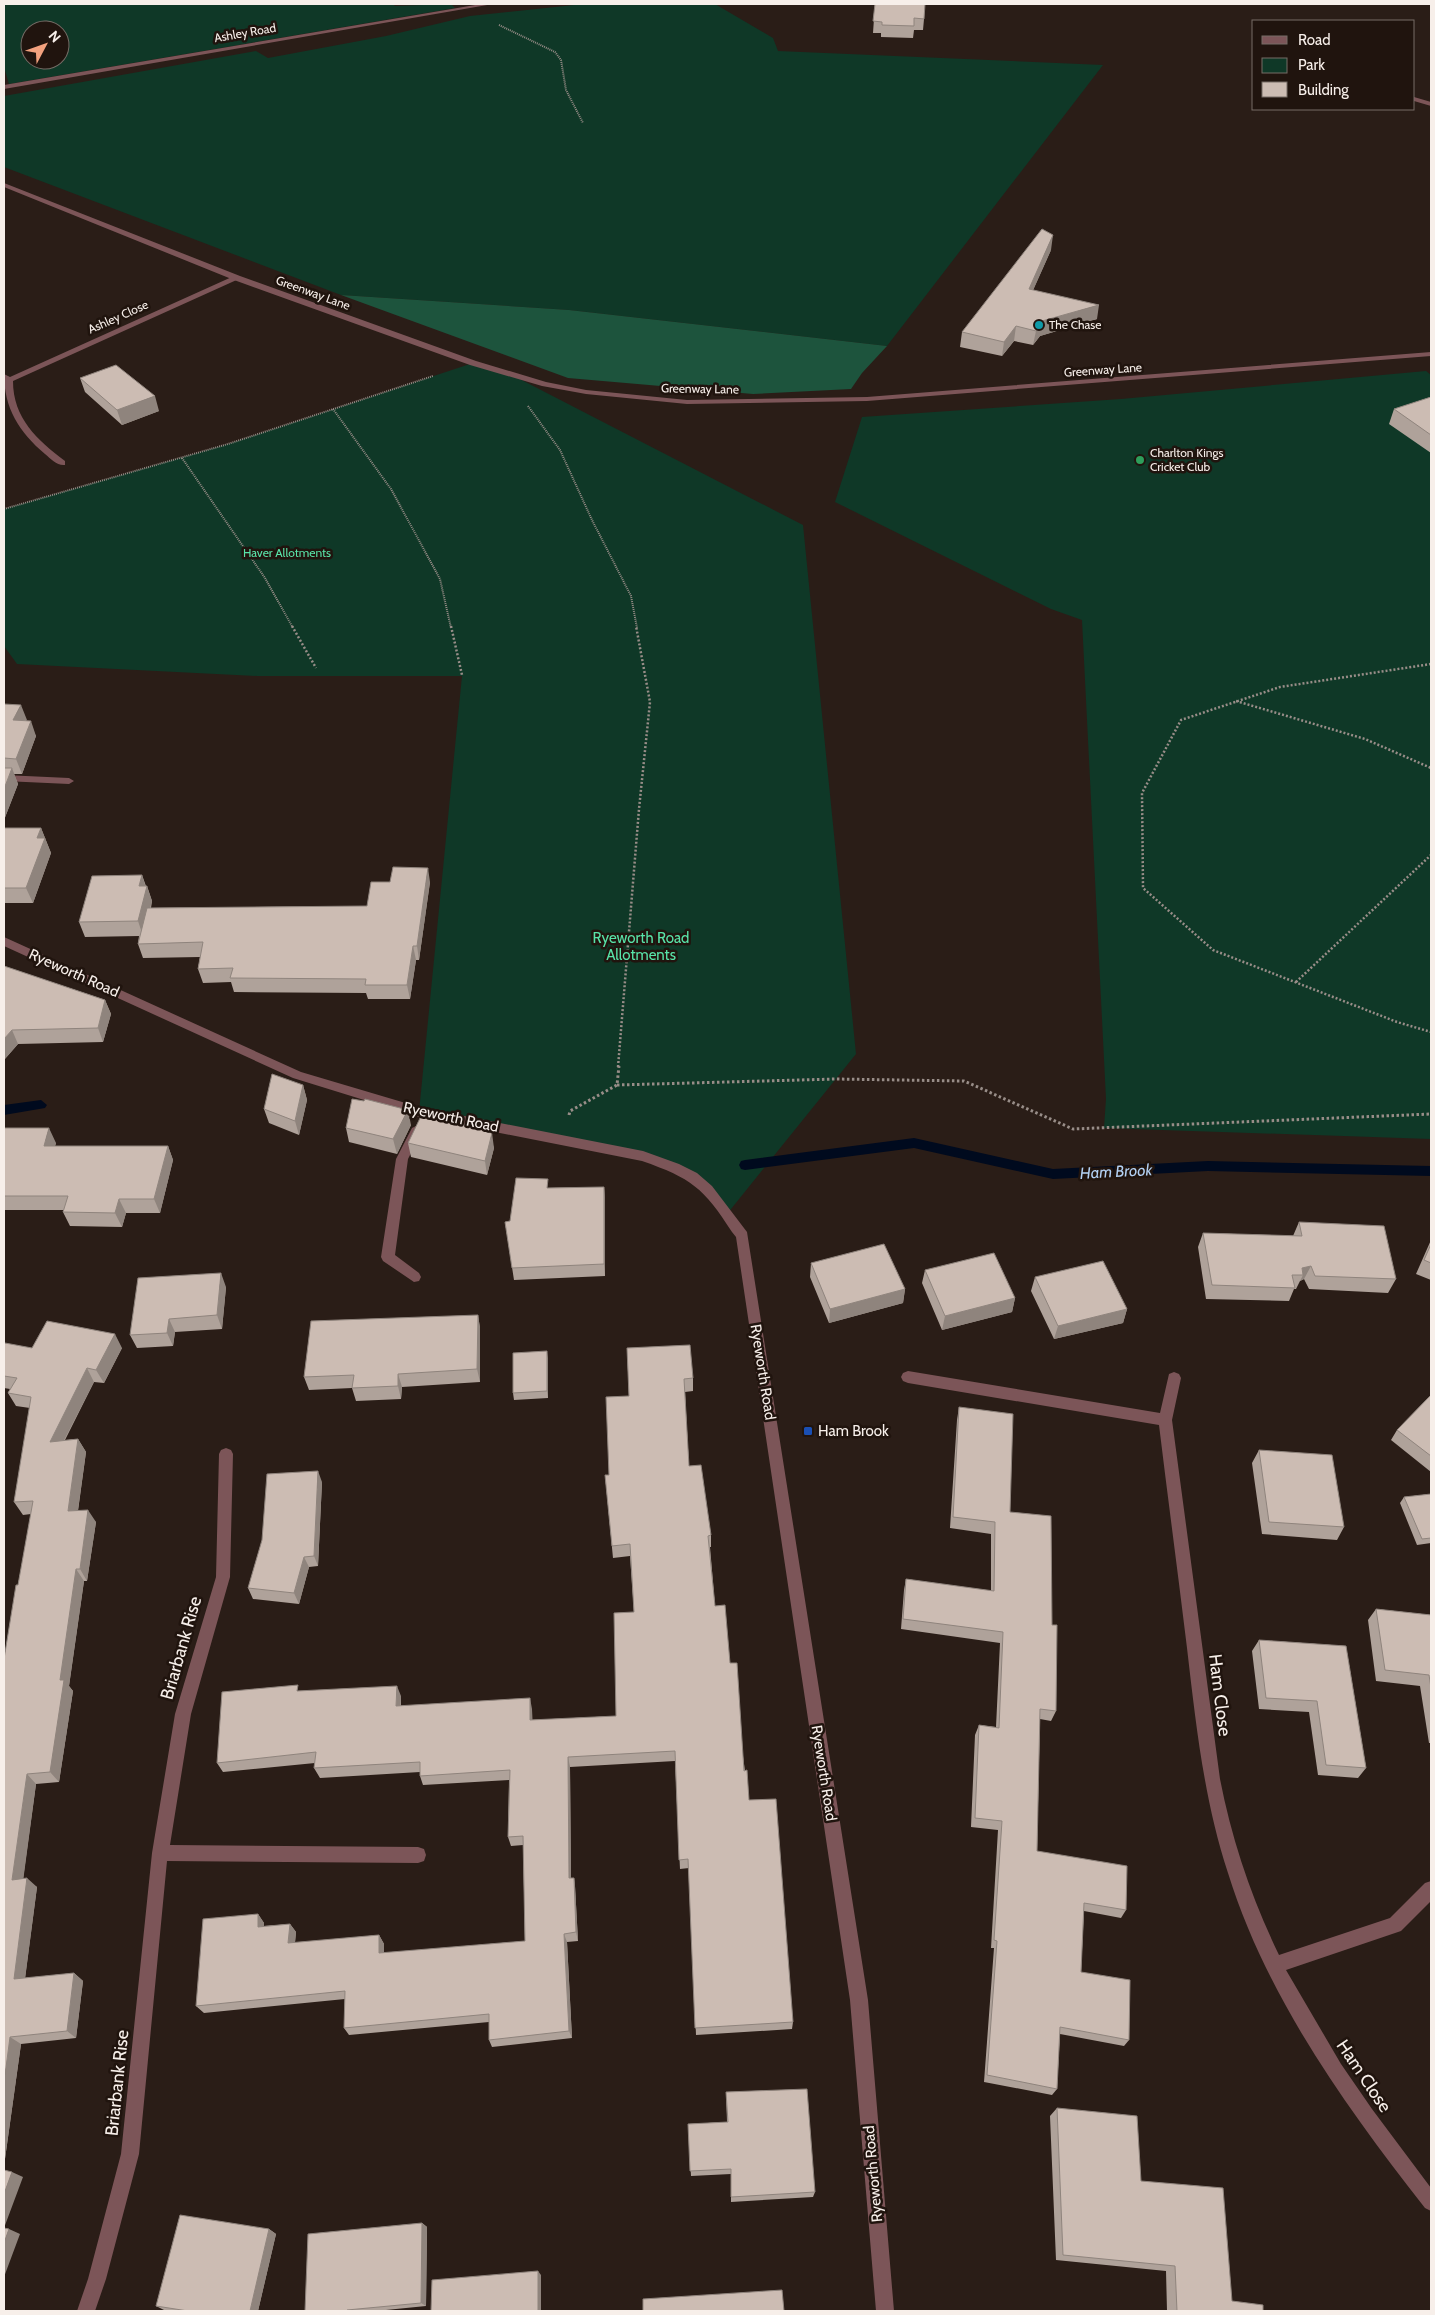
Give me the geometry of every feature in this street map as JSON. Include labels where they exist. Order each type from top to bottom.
[{"type":"street","name":"Ashley Road","points":[[4,87],[490,4]]},
{"type":"street","points":[[1415,99],[1431,104]]},
{"type":"street","name":"Greenway Lane","points":[[4,184],[237,278],[473,363],[586,392],[687,402],[867,400],[1431,354]]},
{"type":"street","name":"Ashley Close","points":[[62,463],[32,438],[15,416],[7,395],[6,378],[237,278]]},
{"type":"street","points":[[4,778],[69,781]]},
{"type":"street","name":"Ryeworth Road","points":[[4,941],[296,1075],[425,1113],[560,1138],[643,1156],[693,1177],[727,1214],[742,1236],[859,2000],[885,2311]]},
{"type":"street","points":[[414,1277],[388,1257],[402,1159],[425,1113]]},
{"type":"street","points":[[908,1378],[1165,1420]]},
{"type":"street","name":"Ham Close","points":[[1174,1378],[1165,1420],[1207,1757],[1222,1824],[1244,1894],[1275,1966],[1306,2026],[1344,2086],[1431,2202]]},
{"type":"street","name":"Briarbank Rise","points":[[86,2311],[97,2279],[130,2154],[160,1853],[183,1714],[223,1577],[226,1454]]},
{"type":"street","points":[[160,1853],[418,1855]]},
{"type":"street","points":[[1275,1966],[1395,1925],[1431,1889]]},
{"type":"path","points":[[480,5],[476,14],[555,52],[561,60],[566,90],[583,123]]},
{"type":"path","points":[[4,509],[228,444],[473,363]]},
{"type":"path","points":[[508,373],[560,450],[592,520],[631,596],[650,702],[639,809],[617,1084]]},
{"type":"path","points":[[334,408],[391,489],[440,579],[462,676]]},
{"type":"path","points":[[182,458],[265,578],[316,668]]},
{"type":"path","points":[[1431,664],[1280,687],[1182,720],[1142,793],[1143,888],[1214,950],[1397,1022],[1431,1032]]},
{"type":"path","points":[[1236,701],[1365,739],[1431,768]]},
{"type":"path","points":[[1296,982],[1431,855]]},
{"type":"path","points":[[560,1138],[570,1111],[617,1084],[836,1079],[964,1080],[1073,1129],[1431,1114]]},
{"type":"green space","points":[[4,4],[393,4],[395,6],[451,4],[455,8],[9,84],[4,67]]},
{"type":"green space","points":[[584,4],[715,4],[773,38],[778,51],[1103,65],[887,346],[569,310],[341,295],[4,167],[4,96],[256,51],[268,58],[386,36],[470,16]]},
{"type":"green space","points":[[341,295],[569,310],[887,346],[862,373],[851,389],[753,394],[568,378]]},
{"type":"green space","name":"Ryeworth Road Allotments","points":[[473,363],[508,373],[803,525],[856,1054],[727,1214],[675,1168],[419,1112],[462,676],[258,676],[17,664],[4,646],[4,509],[228,444]]},
{"type":"green space","points":[[1426,371],[1431,375],[1431,1139],[1104,1128],[1106,1099],[1082,620],[1051,609],[835,502],[862,417],[1121,399]]},
{"type":"building","points":[[875,4],[925,4],[924,19],[914,18],[914,26],[882,25],[882,22],[873,21]]},
{"type":"building","points":[[1042,229],[1053,235],[1029,289],[1099,305],[1042,321],[1036,331],[1016,326],[1004,342],[962,332]]},
{"type":"building","points":[[116,365],[155,396],[117,410],[80,378]]},
{"type":"building","points":[[1431,397],[1431,435],[1394,409]]},
{"type":"building","points":[[4,704],[21,705],[13,720],[31,721],[16,759],[4,758]]},
{"type":"building","points":[[4,768],[12,768],[4,789]]},
{"type":"building","points":[[4,828],[41,828],[37,838],[45,838],[26,888],[4,888]]},
{"type":"building","points":[[393,867],[428,868],[417,946],[413,946],[407,985],[365,985],[366,979],[230,978],[233,968],[198,969],[203,942],[138,944],[147,908],[367,906],[371,882],[390,882]]},
{"type":"building","points":[[142,875],[139,886],[147,886],[138,921],[79,922],[92,876]]},
{"type":"building","points":[[4,966],[105,1000],[98,1028],[12,1030],[4,1039]]},
{"type":"building","points":[[272,1074],[303,1085],[295,1121],[264,1109]]},
{"type":"building","points":[[352,1099],[364,1101],[365,1099],[408,1110],[393,1139],[346,1128]]},
{"type":"building","points":[[422,1114],[487,1129],[486,1132],[492,1133],[485,1161],[408,1143]]},
{"type":"building","points":[[4,1128],[49,1128],[44,1146],[168,1146],[154,1199],[119,1199],[115,1213],[63,1212],[68,1196],[4,1196]]},
{"type":"building","points":[[516,1178],[548,1179],[547,1188],[604,1187],[604,1264],[512,1268],[505,1222],[510,1221]]},
{"type":"building","points":[[1299,1222],[1384,1226],[1396,1279],[1315,1276],[1311,1266],[1302,1268],[1303,1275],[1292,1275],[1295,1288],[1212,1285],[1203,1233],[1302,1236]]},
{"type":"building","points":[[884,1244],[905,1289],[830,1309],[811,1263]]},
{"type":"building","points":[[1431,1244],[1431,1263],[1424,1260]]},
{"type":"building","points":[[994,1253],[1015,1298],[945,1316],[925,1270]]},
{"type":"building","points":[[1103,1261],[1127,1309],[1058,1326],[1035,1277]]},
{"type":"building","points":[[221,1273],[217,1315],[169,1319],[167,1333],[130,1335],[138,1278]]},
{"type":"building","points":[[478,1315],[477,1369],[398,1374],[398,1386],[352,1388],[354,1375],[304,1377],[311,1321]]},
{"type":"building","points":[[47,1321],[115,1334],[96,1370],[87,1368],[50,1442],[78,1439],[68,1511],[88,1510],[80,1569],[76,1569],[60,1680],[64,1680],[50,1772],[27,1774],[12,1880],[27,1878],[14,1979],[74,1973],[67,2031],[10,2037],[4,2083],[4,1659],[16,1585],[18,1585],[33,1501],[14,1502],[31,1397],[8,1393],[17,1378],[4,1376],[4,1346],[5,1343],[32,1348]]},
{"type":"building","points":[[690,1345],[693,1378],[684,1379],[689,1466],[701,1465],[711,1535],[708,1536],[715,1606],[725,1605],[730,1663],[737,1663],[744,1771],[747,1770],[749,1800],[776,1799],[793,2022],[695,2028],[688,1859],[679,1860],[675,1751],[568,1757],[569,1878],[574,1878],[576,1932],[564,1934],[569,2031],[489,2040],[489,2014],[344,2028],[345,1991],[196,2006],[203,1919],[258,1914],[258,1927],[290,1924],[288,1943],[379,1935],[379,1953],[525,1941],[523,1836],[508,1837],[510,1770],[420,1776],[420,1762],[314,1768],[316,1752],[217,1763],[222,1692],[298,1685],[297,1691],[397,1686],[396,1706],[530,1698],[530,1720],[616,1716],[614,1613],[634,1612],[630,1544],[612,1546],[605,1475],[609,1475],[606,1397],[629,1396],[627,1348]]},
{"type":"building","points":[[547,1351],[547,1391],[513,1393],[513,1353]]},
{"type":"building","points":[[1431,1395],[1431,1456],[1397,1430]]},
{"type":"building","points":[[959,1407],[1013,1414],[1010,1512],[1051,1516],[1052,1625],[1057,1625],[1056,1711],[1040,1709],[1037,1851],[1127,1866],[1126,1910],[1084,1903],[1081,1972],[1130,1980],[1129,2040],[1060,2027],[1057,2089],[987,2075],[997,1941],[994,1940],[1002,1821],[975,1818],[979,1725],[999,1728],[1003,1632],[903,1619],[906,1579],[994,1591],[995,1522],[953,1517]]},
{"type":"building","points":[[1259,1450],[1332,1455],[1344,1527],[1269,1522]]},
{"type":"building","points":[[318,1471],[314,1556],[304,1557],[294,1593],[248,1588],[262,1540],[267,1474]]},
{"type":"building","points":[[1431,1494],[1431,1538],[1422,1539],[1404,1497]]},
{"type":"building","points":[[1376,1609],[1431,1615],[1431,1688],[1429,1675],[1385,1670]]},
{"type":"building","points":[[1259,1640],[1346,1646],[1366,1768],[1326,1765],[1317,1701],[1266,1698]]},
{"type":"building","points":[[807,2089],[815,2192],[731,2197],[731,2169],[690,2171],[688,2124],[728,2122],[726,2092]]},
{"type":"building","points":[[1057,2108],[1137,2116],[1141,2181],[1223,2188],[1232,2301],[1263,2305],[1263,2311],[1177,2311],[1175,2266],[1063,2255]]},
{"type":"building","points":[[4,2170],[12,2172],[4,2194]]},
{"type":"building","points":[[180,2215],[269,2229],[250,2311],[188,2311],[156,2306]]},
{"type":"building","points":[[422,2223],[421,2303],[347,2311],[305,2311],[308,2234]]},
{"type":"building","points":[[4,2228],[9,2229],[4,2243]]},
{"type":"building","points":[[538,2271],[538,2311],[431,2311],[432,2280]]},
{"type":"building","points":[[782,2290],[784,2311],[643,2311],[643,2299]]},
{"type":"waterway","name":"Ham Brook","points":[[4,1110],[41,1105]]},
{"type":"waterway","name":"Ham Brook","points":[[745,1165],[914,1143],[1053,1174],[1208,1166],[1431,1171]]},
{"type":"place","name":"The Chase","points":[[1039,325]]},
{"type":"place","name":"Charlton Kings Cricket Club","points":[[1140,460]]},
{"type":"place","name":"Ham Brook","points":[[808,1431]]},
{"type":"park label","name":"Haver Allotments","points":[[287,553]]}]
